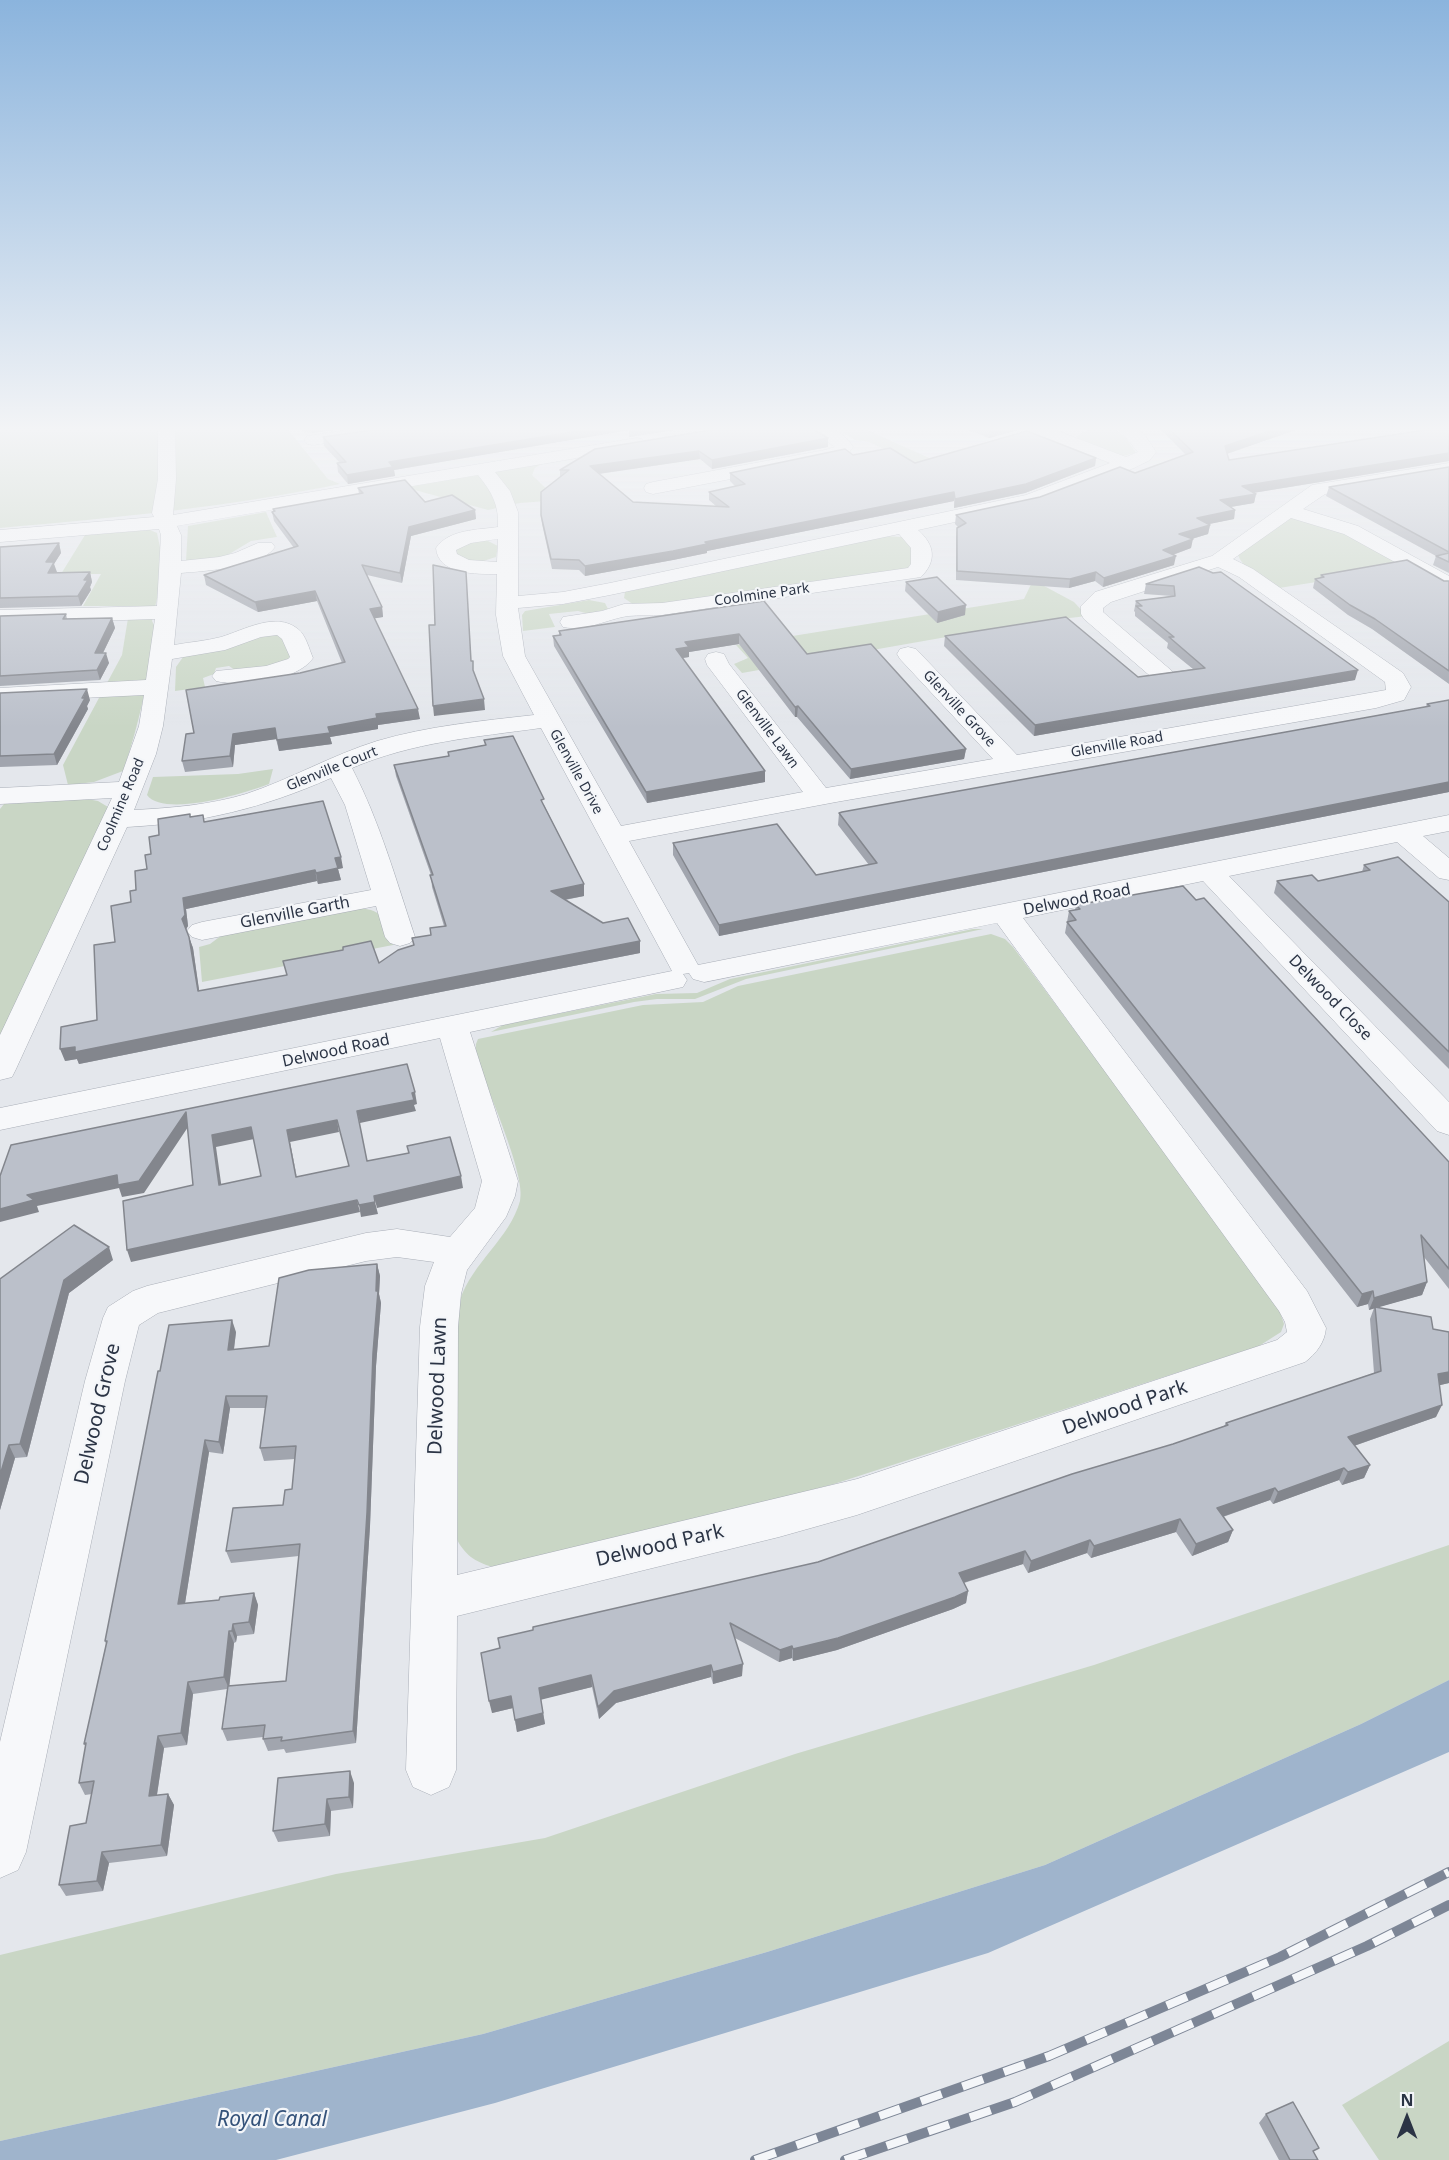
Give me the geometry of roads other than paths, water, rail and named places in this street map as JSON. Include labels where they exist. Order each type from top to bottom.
[{"type":"street","points":[[0,536],[110,527]]},
{"type":"street","name":"Coolmine Road","points":[[0,1069],[117,819],[151,726],[162,654],[171,568],[172,536],[169,527]]},
{"type":"street","name":"Glenville Drive","points":[[507,527],[508,626],[514,656],[686,973]]},
{"type":"street","points":[[507,603],[563,598],[909,527]]},
{"type":"street","points":[[1164,676],[1092,614],[1092,606],[1103,597],[1219,561],[1265,527]]},
{"type":"street","points":[[1341,527],[1351,530],[1449,584]]},
{"type":"street","name":"Coolmine Park","points":[[571,622],[606,617],[624,610],[662,609],[914,573],[921,566],[922,548],[918,538],[904,528]]},
{"type":"street","points":[[507,532],[456,541],[446,548],[445,553],[447,558],[457,564],[507,568]]},
{"type":"street","points":[[171,568],[230,562],[264,547]]},
{"type":"street","name":"Glenville Road","points":[[612,836],[820,797],[1376,701],[1396,695],[1399,687],[1395,678],[1246,573],[1219,561]]},
{"type":"street","points":[[609,588],[624,610]]},
{"type":"street","points":[[0,617],[167,612]]},
{"type":"street","points":[[162,654],[225,643],[263,630],[277,628],[292,635],[302,658],[299,663],[282,670],[224,676]]},
{"type":"street","name":"Glenville Grove","points":[[908,654],[1011,764]]},
{"type":"street","name":"Glenville Lawn","points":[[716,659],[718,665],[820,797]]},
{"type":"street","points":[[0,695],[156,687]]},
{"type":"street","name":"Glenville Court","points":[[117,819],[205,811],[251,801],[387,746],[548,720]]},
{"type":"street","points":[[338,766],[358,805],[400,938]]},
{"type":"street","points":[[0,796],[129,789]]},
{"type":"street","name":"Delwood Road","points":[[0,1119],[453,1027],[686,973],[1005,914],[1449,823]]},
{"type":"street","points":[[1404,833],[1449,872]]},
{"type":"street","name":"Delwood Close","points":[[1211,873],[1449,1123]]},
{"type":"street","name":"Glenville Garth","points":[[201,931],[388,895]]},
{"type":"street","name":"Delwood Park","points":[[433,1601],[769,1521],[857,1497],[1104,1416],[1291,1351],[1304,1342],[1307,1333],[1305,1321],[1293,1301],[1005,914]]},
{"type":"street","name":"Delwood Lawn","points":[[431,1770],[439,1327],[448,1272],[460,1252],[491,1216],[499,1195],[500,1181],[453,1027]]},
{"type":"street","name":"Delwood Grove","points":[[0,1852],[105,1381],[122,1318],[144,1303],[165,1295],[366,1247],[397,1244],[460,1252]]},
{"type":"water","name":"Royal Canal","points":[[1449,1680],[1449,1752],[988,1953],[495,2103],[276,2160],[0,2160],[0,2141],[483,2034],[767,1952],[1045,1865],[1361,1724]]},
{"type":"railway","points":[[755,2160],[1049,2056],[1280,1957],[1449,1872]]},
{"type":"railway","points":[[845,2160],[1015,2102],[1367,1946],[1449,1905]]}]
